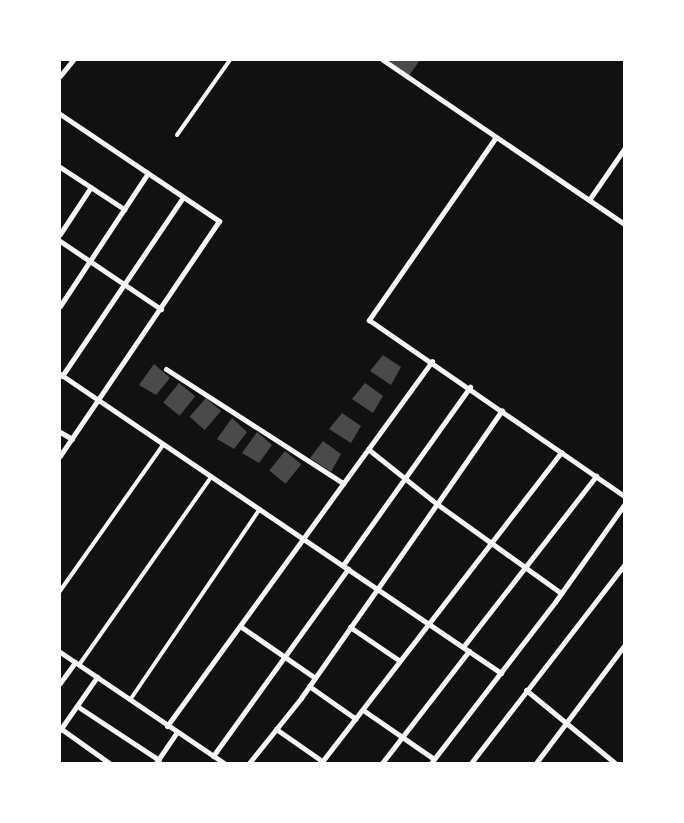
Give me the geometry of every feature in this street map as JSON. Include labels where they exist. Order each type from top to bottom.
[{"type":"street","points":[[60,76],[73,60]]},
{"type":"street","points":[[383,60],[624,224]]},
{"type":"street","points":[[60,114],[219,222],[99,402],[60,456]]},
{"type":"street","points":[[496,137],[370,320],[470,387],[624,496]]},
{"type":"street","points":[[589,200],[624,149]]},
{"type":"street","points":[[60,167],[124,209]]},
{"type":"street","points":[[60,306],[148,173]]},
{"type":"street","points":[[60,234],[91,187]]},
{"type":"street","points":[[182,197],[61,375],[501,673]]},
{"type":"street","points":[[60,241],[161,309]]},
{"type":"street","points":[[167,726],[432,361]]},
{"type":"street","points":[[166,369],[343,484]]},
{"type":"street","points":[[214,756],[286,657],[345,567],[470,387]]},
{"type":"street","points":[[249,763],[315,678],[502,410]]},
{"type":"street","points":[[60,432],[72,439]]},
{"type":"street","points":[[368,449],[437,504],[561,593]]},
{"type":"street","points":[[276,729],[322,762],[561,452]]},
{"type":"street","points":[[463,647],[596,476]]},
{"type":"street","points":[[363,710],[432,761],[561,593],[624,505]]},
{"type":"street","points":[[472,763],[526,690],[624,565]]},
{"type":"street","points":[[240,626],[315,678]]},
{"type":"street","points":[[350,627],[400,662]]},
{"type":"street","points":[[536,763],[624,646]]},
{"type":"street","points":[[382,763],[469,651]]},
{"type":"street","points":[[60,652],[224,763]]},
{"type":"street","points":[[60,683],[77,664]]},
{"type":"street","points":[[97,677],[60,729],[108,763]]},
{"type":"street","points":[[309,686],[356,719]]},
{"type":"street","points":[[526,690],[615,763]]},
{"type":"street","points":[[77,706],[158,761],[177,732]]},
{"type":"lane","points":[[177,135],[230,60]]},
{"type":"lane","points":[[60,591],[163,445]]},
{"type":"lane","points":[[77,664],[211,476]]},
{"type":"lane","points":[[130,700],[260,509]]},
{"type":"building","points":[[384,60],[420,60],[408,77]]},
{"type":"building","points":[[383,355],[401,367],[391,385],[370,371]]},
{"type":"building","points":[[154,364],[170,378],[156,395],[139,385]]},
{"type":"building","points":[[179,383],[195,396],[180,416],[163,402]]},
{"type":"building","points":[[365,383],[383,396],[373,413],[352,399]]},
{"type":"building","points":[[206,398],[221,411],[205,430],[190,417]]},
{"type":"building","points":[[342,413],[361,426],[351,443],[329,429]]},
{"type":"building","points":[[232,418],[247,432],[234,449],[217,439]]},
{"type":"building","points":[[257,432],[272,445],[259,463],[242,453]]},
{"type":"building","points":[[323,441],[341,454],[331,472],[310,458]]},
{"type":"building","points":[[285,451],[301,464],[286,484],[269,470]]}]
